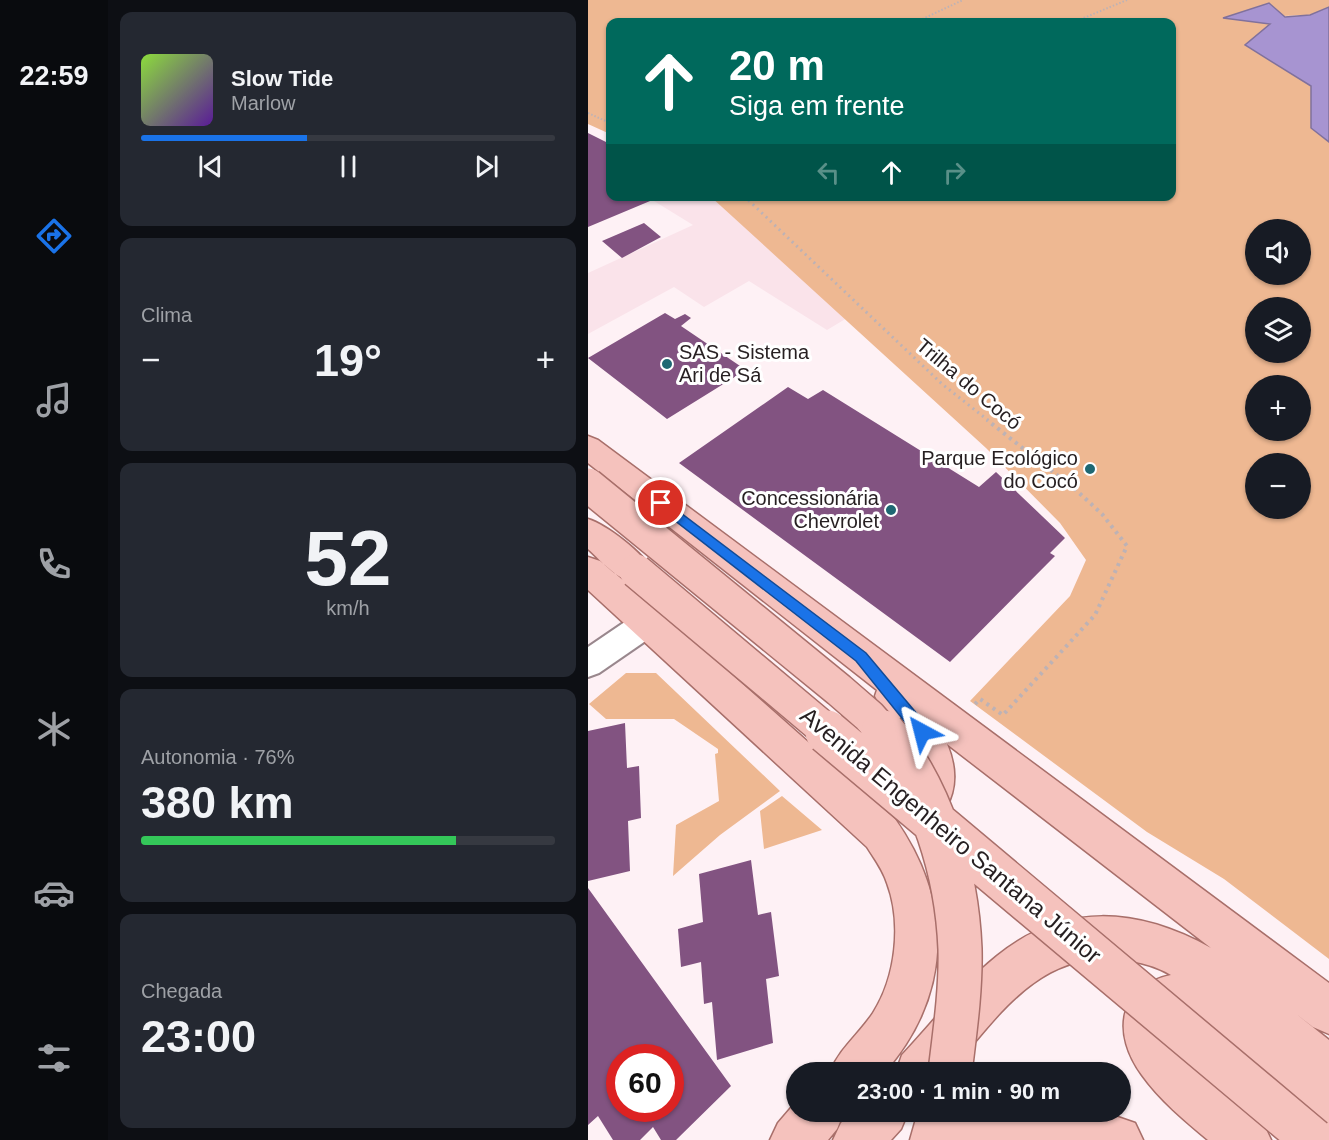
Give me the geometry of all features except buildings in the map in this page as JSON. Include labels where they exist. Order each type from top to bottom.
[{"type":"main road","points":[[588,447],[1329,1011]]},
{"type":"main road","points":[[588,485],[839,690],[874,721],[902,760],[919,789],[939,836],[949,873],[959,932],[959,1002],[951,1062]]},
{"type":"main road","name":"Avenida Engenheiro Santana Júnior","points":[[588,531],[1313,1140]]},
{"type":"main road","points":[[588,570],[649,622],[881,833],[899,860],[912,896],[915,923],[912,972],[905,999],[892,1026],[862,1062]]},
{"type":"main road","points":[[853,807],[897,820],[908,817],[917,812],[932,794],[935,773],[931,750],[922,732],[861,657]]},
{"type":"main road","points":[[928,1062],[1006,977],[1026,961],[1066,942],[1096,936],[1119,936],[1148,942],[1202,967],[1329,1070]]},
{"type":"main road","points":[[1246,1140],[1199,1100],[1162,1063],[1151,1045],[1147,1028],[1148,1011],[1164,999],[1177,997],[1198,1004],[1238,1030],[1329,1107]]},
{"type":"main road","points":[[795,1140],[811,1122]]},
{"type":"main road","points":[[858,1140],[875,1122]]},
{"type":"main road","points":[[935,1140],[940,1122]]},
{"type":"main road","points":[[980,1140],[1019,1131],[1051,1128],[1090,1131],[1118,1140]]},
{"type":"street","points":[[588,664],[649,622]]},
{"type":"path","points":[[925,18],[963,0]]},
{"type":"path","points":[[1084,18],[1127,0]]},
{"type":"path","points":[[588,113],[606,121]]},
{"type":"path","name":"Trilha do Cocó","points":[[749,201],[942,384],[1077,490],[1102,514],[1127,546],[1095,615],[1003,715],[980,699],[975,704]]},
{"type":"shaded area","name":"Parque Ecológico do Cocó","points":[[588,0],[1329,0],[1329,7],[1310,15],[1225,18],[1271,24],[1246,45],[1311,86],[1311,128],[1329,142],[1329,959],[1224,879],[1147,832],[970,701],[1070,596],[1086,560],[1060,523],[986,448],[715,201],[1176,201],[1176,18],[606,18],[606,132],[588,124]]},
{"type":"shaded area","points":[[1269,3],[1285,17],[1310,15],[1329,7],[1329,142],[1311,128],[1311,86],[1245,45],[1270,24],[1223,18]]},
{"type":"shaded area","points":[[654,201],[715,201],[847,318],[827,330],[749,281],[704,307],[674,287],[588,334],[588,273],[693,225]]},
{"type":"shaded area","points":[[626,673],[656,673],[780,791],[720,835],[673,876],[676,825],[719,801],[715,754],[718,753],[718,749],[674,719],[606,719],[589,704]]},
{"type":"shaded area","points":[[782,796],[822,830],[764,849],[760,811]]},
{"type":"place","name":"SAS - Sistema Ari de Sá","points":[[667,364]]},
{"type":"place","name":"Parque Ecológico do Cocó","points":[[1090,469]]},
{"type":"place","name":"Concessionária Chevrolet","points":[[891,510]]},
{"type":"route","points":[[661,503],[861,657],[922,732]]}]
